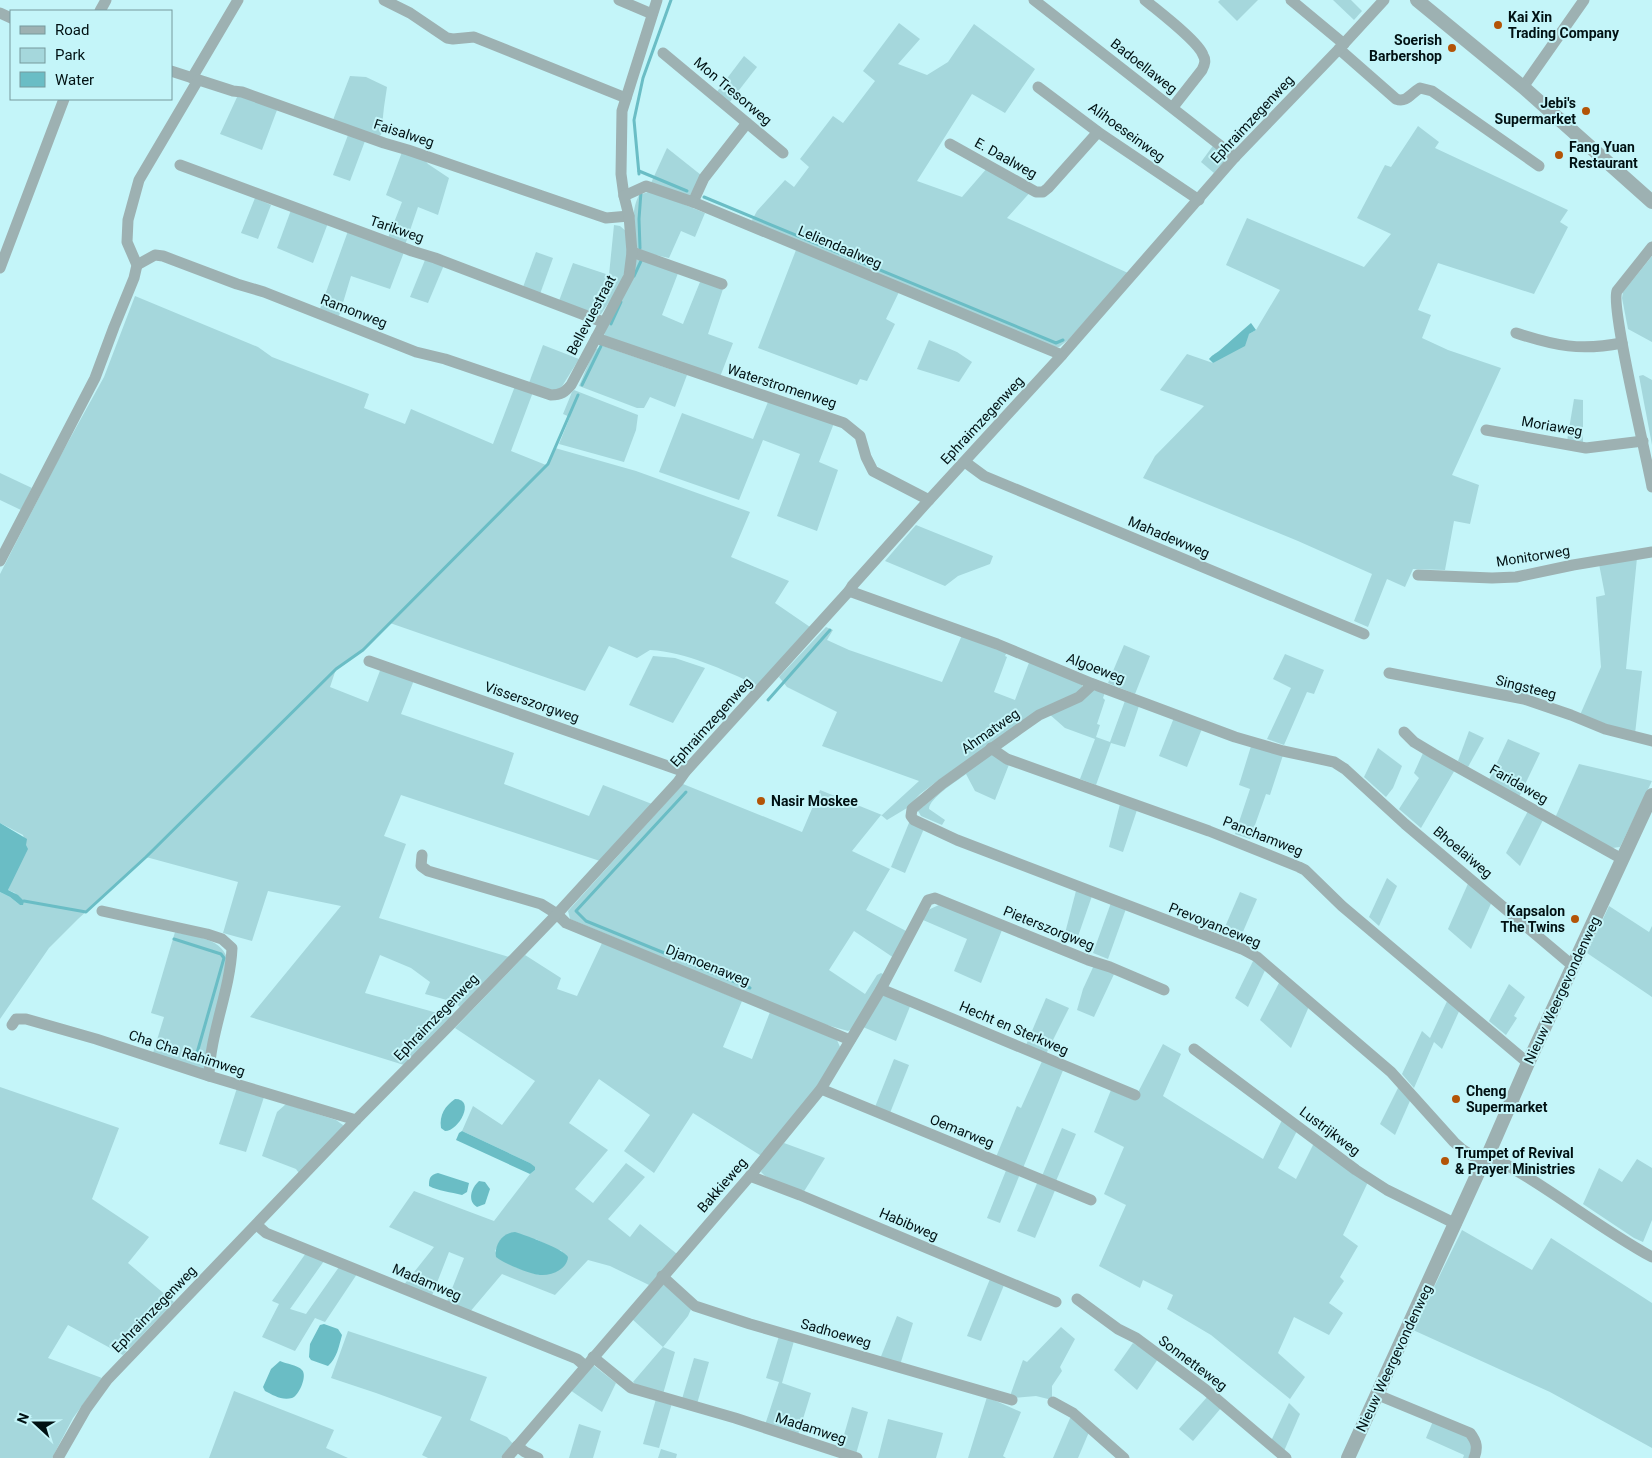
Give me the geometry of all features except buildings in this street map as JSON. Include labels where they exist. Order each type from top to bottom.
[{"type":"street","points":[[0,561],[95,378],[134,278],[137,265],[127,242],[128,220],[139,180],[238,0]]},
{"type":"street","points":[[384,0],[410,13],[447,38],[474,37],[626,98]]},
{"type":"street","points":[[619,0],[652,14]]},
{"type":"street","points":[[628,216],[622,174],[622,112],[657,0]]},
{"type":"street","name":"Badoellaweg","points":[[1034,0],[1235,157]]},
{"type":"street","points":[[1145,0],[1194,42],[1204,55],[1205,62],[1202,70],[1173,107]]},
{"type":"street","points":[[1291,0],[1396,99],[1401,101],[1406,99],[1420,88],[1432,91],[1539,166]]},
{"type":"street","name":"Ephraimzegenweg","points":[[58,1458],[86,1409],[107,1380],[557,914],[1062,355],[1235,157],[1384,0]]},
{"type":"street","points":[[1417,0],[1523,87],[1652,202]]},
{"type":"street","points":[[1523,87],[1584,0]]},
{"type":"street","name":"Mon Tresorweg","points":[[664,53],[783,153]]},
{"type":"street","name":"Faisalweg","points":[[172,71],[232,91],[242,92],[384,143],[606,218],[628,216]]},
{"type":"street","name":"Alihoeseinweg","points":[[1038,87],[1098,132],[1199,200]]},
{"type":"street","points":[[0,268],[64,100]]},
{"type":"street","points":[[693,202],[704,178],[746,123]]},
{"type":"street","name":"E. Daalweg","points":[[950,144],[1036,192],[1043,192],[1098,132]]},
{"type":"street","name":"Tarikweg","points":[[180,165],[412,251],[436,258],[604,322]]},
{"type":"street","name":"Leliendaalweg","points":[[624,196],[646,186],[693,202],[1062,355]]},
{"type":"street","name":"Bellevuestraat","points":[[563,394],[571,385],[629,276],[632,252],[628,216]]},
{"type":"street","points":[[1652,247],[1616,294],[1615,300],[1622,343],[1652,486]]},
{"type":"street","points":[[632,252],[722,284]]},
{"type":"street","name":"Ramonweg","points":[[137,265],[155,255],[163,256],[237,284],[264,292],[416,352],[445,359],[551,395],[563,394]]},
{"type":"street","points":[[1516,332],[1546,342],[1579,348],[1602,347],[1622,343]]},
{"type":"street","name":"Waterstromenweg","points":[[596,338],[844,423],[860,436],[866,457],[873,471],[929,500]]},
{"type":"street","name":"Moriaweg","points":[[1486,430],[1586,448],[1643,441]]},
{"type":"street","name":"Mahadewweg","points":[[965,462],[984,476],[1364,634]]},
{"type":"street","name":"Monitorweg","points":[[1418,575],[1516,577],[1652,552]]},
{"type":"street","name":"Algoeweg","points":[[850,591],[997,644],[1093,684],[1235,737],[1283,751],[1334,762]]},
{"type":"street","name":"Visserszorgweg","points":[[369,661],[685,772]]},
{"type":"street","name":"Singsteeg","points":[[1390,673],[1524,699],[1572,715],[1605,729],[1652,741]]},
{"type":"street","name":"Ahmatweg","points":[[911,813],[912,809],[942,784],[991,748],[1039,715],[1079,697],[1093,684]]},
{"type":"street","name":"Faridaweg","points":[[1404,732],[1414,742],[1622,859]]},
{"type":"street","name":"Panchamweg","points":[[991,748],[1007,760],[1209,830],[1299,866],[1342,906],[1528,1063]]},
{"type":"street","name":"Bhoelaiweg","points":[[1334,762],[1345,768],[1406,824],[1573,966]]},
{"type":"street","name":"Nieuw Weergevondenweg","points":[[1348,1458],[1652,795]]},
{"type":"street","name":"Prevoyanceweg","points":[[911,813],[914,820],[957,840],[1242,949],[1257,957],[1391,1072],[1463,1150],[1533,1179],[1652,1257]]},
{"type":"street","name":"Djamoenaweg","points":[[422,855],[421,866],[428,871],[541,904],[557,914],[566,923],[850,1040]]},
{"type":"street","name":"Pieterszorgweg","points":[[925,906],[928,900],[935,898],[1164,990]]},
{"type":"street","name":"Bakkieweg","points":[[506,1458],[750,1176],[821,1089],[881,989],[925,906]]},
{"type":"street","points":[[102,911],[207,934],[222,940],[232,948],[231,964],[210,1058],[209,1076]]},
{"type":"street","name":"Hecht en Sterkweg","points":[[881,989],[1135,1095]]},
{"type":"street","name":"Cha Cha Rahimweg","points":[[12,1025],[16,1019],[26,1019],[356,1120]]},
{"type":"street","name":"Lustrijkweg","points":[[1194,1049],[1361,1174],[1387,1190],[1456,1224]]},
{"type":"street","name":"Oemarweg","points":[[821,1089],[1091,1200]]},
{"type":"street","name":"Habibweg","points":[[750,1176],[800,1194],[1056,1302]]},
{"type":"street","name":"Madamweg","points":[[256,1225],[266,1233],[577,1359],[589,1362],[631,1388],[735,1418],[857,1458]]},
{"type":"street","name":"Sadhoeweg","points":[[662,1276],[695,1306],[750,1324],[1012,1400]]},
{"type":"street","name":"Sonnetteweg","points":[[1077,1299],[1118,1329],[1136,1338],[1206,1390],[1286,1458]]},
{"type":"street","points":[[1378,1395],[1470,1433],[1476,1440],[1477,1446],[1474,1458]]},
{"type":"street","points":[[1052,1402],[1073,1413],[1124,1458]]},
{"type":"street","points":[[517,1446],[538,1458]]},
{"type":"green space","points":[[1220,0],[1258,0],[1237,21],[1218,2]]},
{"type":"green space","points":[[1333,0],[1351,0],[1362,11],[1354,20]]},
{"type":"green space","points":[[899,23],[920,39],[898,64],[927,75],[948,62],[974,24],[1035,69],[1005,113],[972,94],[917,181],[962,197],[988,167],[1033,189],[1007,218],[1128,273],[1068,340],[1059,347],[1054,347],[751,222],[757,211],[785,180],[794,187],[809,167],[800,159],[833,116],[843,123],[875,81],[863,71]]},
{"type":"green space","points":[[744,56],[757,67],[729,103],[716,93]]},
{"type":"green space","points":[[350,76],[366,77],[387,87],[381,135],[377,137],[333,120]]},
{"type":"green space","points":[[238,95],[277,110],[262,150],[220,134]]},
{"type":"green space","points":[[1418,126],[1439,142],[1435,148],[1568,210],[1560,222],[1568,227],[1534,294],[1438,263],[1418,310],[1431,315],[1422,338],[1448,350],[1501,368],[1452,475],[1479,485],[1470,524],[1454,521],[1445,570],[1413,569],[1405,587],[1387,579],[1368,627],[1354,621],[1372,574],[1298,541],[1143,478],[1155,456],[1204,406],[1160,390],[1187,354],[1213,363],[1256,330],[1280,290],[1226,265],[1247,218],[1364,267],[1391,234],[1357,218],[1385,165],[1391,167]]},
{"type":"green space","points":[[348,135],[365,141],[350,181],[333,175]]},
{"type":"green space","points":[[1215,143],[1229,156],[1214,173],[1201,162]]},
{"type":"green space","points":[[667,148],[701,175],[690,196],[651,183]]},
{"type":"green space","points":[[402,152],[423,158],[428,164],[449,178],[438,215],[418,207],[405,245],[388,238],[402,202],[386,195]]},
{"type":"green space","points":[[651,191],[705,213],[695,237],[681,231],[669,258],[638,251],[636,245],[633,223],[636,201],[639,195]]},
{"type":"green space","points":[[255,198],[271,205],[258,239],[241,233]]},
{"type":"green space","points":[[291,210],[328,223],[313,263],[277,248]]},
{"type":"green space","points":[[614,225],[620,226],[627,232],[627,260],[622,283],[601,314],[599,315],[559,301],[573,263],[609,275]]},
{"type":"green space","points":[[348,231],[404,252],[390,289],[351,276],[339,316],[320,309]]},
{"type":"green space","points":[[796,250],[899,292],[886,319],[895,324],[867,381],[860,379],[857,385],[758,348]]},
{"type":"green space","points":[[536,252],[553,258],[540,294],[523,287]]},
{"type":"green space","points":[[1652,256],[1652,342],[1628,329],[1622,298],[1623,292]]},
{"type":"green space","points":[[635,259],[680,268],[662,315],[683,324],[702,277],[724,286],[708,334],[733,343],[720,377],[606,337],[604,334]]},
{"type":"green space","points":[[425,260],[444,265],[428,303],[410,297]]},
{"type":"green space","points":[[135,296],[258,347],[272,357],[369,394],[364,408],[405,424],[411,409],[493,444],[515,386],[533,392],[511,451],[546,465],[555,448],[636,471],[750,512],[731,557],[789,581],[775,603],[810,627],[757,685],[731,673],[678,654],[650,650],[637,658],[609,646],[585,691],[390,623],[363,650],[336,669],[330,687],[368,702],[381,668],[414,680],[401,714],[514,753],[504,784],[589,816],[603,785],[652,804],[600,861],[401,795],[384,836],[406,844],[379,918],[509,957],[460,1007],[454,1002],[425,994],[430,982],[411,968],[380,955],[365,993],[452,1017],[404,1065],[250,1017],[341,906],[268,891],[252,941],[223,933],[238,882],[146,857],[49,948],[0,1019],[0,892],[20,905],[15,893],[8,890],[26,845],[23,835],[0,823],[0,574],[57,462],[104,377]]},
{"type":"green space","points":[[929,340],[957,352],[972,362],[959,382],[917,369]]},
{"type":"green space","points":[[543,345],[579,359],[561,388],[552,391],[529,383]]},
{"type":"green space","points":[[603,346],[687,375],[675,407],[650,397],[644,408],[637,408],[579,386],[593,353],[596,349]]},
{"type":"green space","points":[[1643,375],[1652,380],[1652,445],[1639,376]]},
{"type":"green space","points":[[574,390],[638,415],[636,430],[624,462],[559,444],[570,417],[563,414]]},
{"type":"green space","points":[[1574,399],[1583,400],[1583,442],[1567,441]]},
{"type":"green space","points":[[768,402],[834,423],[819,462],[838,470],[817,531],[777,516],[800,454],[763,440],[739,500],[659,472],[682,413],[753,439]]},
{"type":"green space","points":[[0,473],[32,488],[21,510],[0,500]]},
{"type":"green space","points":[[916,525],[993,556],[990,564],[958,576],[945,586],[885,561]]},
{"type":"green space","points":[[1637,558],[1626,669],[1642,671],[1635,734],[1580,715],[1601,667],[1596,597],[1605,595],[1599,564]]},
{"type":"green space","points":[[826,627],[833,630],[827,640],[849,650],[942,682],[962,635],[1007,652],[1005,656],[1007,657],[994,692],[1015,700],[1030,660],[1082,685],[1078,692],[1027,718],[940,779],[920,794],[907,808],[887,820],[881,815],[852,851],[890,869],[866,910],[908,932],[894,958],[854,931],[829,970],[865,994],[877,975],[883,974],[852,1029],[848,1031],[820,1023],[570,919],[568,911],[683,784],[802,832],[820,790],[882,815],[919,781],[822,746],[837,712],[787,687],[779,677]]},
{"type":"green space","points":[[1124,645],[1150,656],[1135,694],[1108,683]]},
{"type":"green space","points":[[1285,654],[1324,670],[1314,694],[1307,692],[1284,745],[1267,739],[1291,688],[1273,679]]},
{"type":"green space","points":[[653,656],[675,658],[705,668],[673,723],[629,705]]},
{"type":"green space","points":[[1092,690],[1105,692],[1103,698],[1105,700],[1097,724],[1100,725],[1096,737],[1110,742],[1126,698],[1140,703],[1125,747],[1111,743],[1096,785],[1080,779],[1095,739],[1065,728],[1048,713]]},
{"type":"green space","points":[[1175,715],[1203,726],[1187,767],[1159,756]]},
{"type":"green space","points":[[1469,731],[1484,738],[1468,767],[1458,761]]},
{"type":"green space","points":[[1508,739],[1540,753],[1519,797],[1489,780]]},
{"type":"green space","points":[[1252,743],[1284,752],[1270,795],[1266,794],[1250,839],[1235,834],[1250,789],[1239,785]]},
{"type":"green space","points":[[1378,748],[1402,766],[1393,788],[1386,797],[1364,777]]},
{"type":"green space","points":[[988,753],[1010,762],[995,800],[975,791],[966,774],[938,795],[930,805],[929,809],[945,820],[942,825],[921,816],[918,811]]},
{"type":"green space","points":[[1423,753],[1456,768],[1421,828],[1399,809],[1419,778],[1414,773]]},
{"type":"green space","points":[[1579,764],[1652,781],[1620,847],[1612,848],[1555,818]]},
{"type":"green space","points":[[1120,804],[1137,810],[1123,852],[1109,847]]},
{"type":"green space","points":[[1528,811],[1543,820],[1520,866],[1506,853]]},
{"type":"green space","points":[[911,818],[926,824],[905,873],[891,867]]},
{"type":"green space","points":[[1387,878],[1397,886],[1379,926],[1369,917]]},
{"type":"green space","points":[[1470,879],[1493,899],[1471,949],[1448,929]]},
{"type":"green space","points":[[1077,887],[1093,893],[1075,945],[1063,941]]},
{"type":"green space","points":[[1240,892],[1257,899],[1239,941],[1222,934]]},
{"type":"green space","points":[[1112,900],[1127,906],[1108,959],[1093,953]]},
{"type":"green space","points":[[941,904],[1004,925],[981,983],[954,971],[967,939],[923,920],[928,910]]},
{"type":"green space","points":[[1609,906],[1649,932],[1652,926],[1652,997],[1587,953]]},
{"type":"green space","points":[[175,932],[200,937],[215,943],[221,948],[228,962],[204,1070],[153,1053],[164,1017],[151,1013]]},
{"type":"green space","points":[[602,943],[742,1001],[723,1047],[752,1059],[770,1012],[837,1040],[840,1047],[817,1088],[763,1157],[693,1113],[654,1173],[624,1151],[650,1115],[599,1079],[569,1123],[608,1150],[575,1189],[593,1203],[626,1163],[645,1177],[608,1219],[630,1237],[640,1224],[677,1254],[649,1285],[610,1266],[588,1260],[555,1295],[502,1274],[469,1313],[446,1304],[464,1258],[449,1252],[431,1298],[403,1286],[434,1247],[389,1227],[414,1191],[494,1221],[535,1170],[530,1163],[462,1131],[473,1106],[502,1125],[535,1081],[455,1028],[525,955],[561,978],[557,989],[577,996]],"holes":[[[536,1239],[562,1251],[539,1275],[515,1267],[495,1251],[500,1241]]]},
{"type":"green space","points":[[1255,957],[1267,966],[1248,1007],[1235,998]]},
{"type":"green space","points":[[1095,963],[1115,972],[1094,1017],[1077,1010],[1083,989]]},
{"type":"green space","points":[[1282,977],[1310,1004],[1291,1048],[1260,1020]]},
{"type":"green space","points":[[1509,984],[1525,997],[1514,1016],[1517,1018],[1506,1035],[1489,1021]]},
{"type":"green space","points":[[884,994],[911,1004],[896,1041],[863,1027]]},
{"type":"green space","points":[[1449,997],[1461,1007],[1442,1049],[1434,1042],[1414,1088],[1402,1074],[1422,1031],[1430,1038]]},
{"type":"green space","points":[[1046,998],[1069,1008],[1046,1054],[1026,1045]]},
{"type":"green space","points":[[1163,1044],[1181,1054],[1163,1096],[1263,1159],[1283,1118],[1298,1129],[1278,1168],[1296,1179],[1314,1143],[1368,1182],[1343,1235],[1358,1246],[1340,1277],[1344,1281],[1329,1303],[1343,1313],[1329,1335],[1294,1317],[1278,1353],[1305,1377],[1290,1399],[1211,1335],[1167,1309],[1173,1295],[1143,1280],[1140,1288],[1099,1266],[1126,1205],[1104,1194],[1124,1147],[1094,1132],[1111,1090],[1134,1100]]},
{"type":"green space","points":[[894,1059],[909,1065],[890,1113],[875,1107]]},
{"type":"green space","points":[[1043,1059],[1064,1068],[1023,1168],[996,1157],[1017,1106],[1021,1108]]},
{"type":"green space","points":[[1401,1082],[1413,1094],[1395,1135],[1380,1124]]},
{"type":"green space","points":[[0,1087],[119,1128],[92,1199],[149,1237],[128,1263],[174,1302],[123,1355],[68,1325],[48,1358],[102,1378],[73,1418],[52,1458],[0,1458]]},
{"type":"green space","points":[[237,1088],[264,1097],[246,1152],[219,1144]]},
{"type":"green space","points":[[286,1104],[336,1120],[343,1125],[342,1129],[299,1173],[296,1169],[262,1156],[277,1112]]},
{"type":"green space","points":[[1062,1128],[1076,1134],[1056,1181],[1042,1176]]},
{"type":"green space","points":[[784,1143],[825,1158],[803,1193],[765,1176],[761,1172]]},
{"type":"green space","points":[[1637,1159],[1652,1168],[1652,1220],[1643,1242],[1583,1204],[1599,1168],[1622,1182]]},
{"type":"green space","points":[[1007,1168],[1020,1174],[1000,1223],[987,1218]]},
{"type":"green space","points":[[1038,1181],[1056,1188],[1035,1238],[1017,1231]]},
{"type":"green space","points":[[1462,1230],[1532,1270],[1551,1238],[1652,1303],[1652,1448],[1550,1392],[1413,1330]]},
{"type":"green space","points":[[306,1253],[324,1261],[290,1309],[306,1314],[339,1267],[357,1274],[325,1322],[315,1318],[295,1351],[262,1337],[279,1304],[272,1301]]},
{"type":"green space","points":[[990,1279],[1004,1285],[981,1341],[967,1336]]},
{"type":"green space","points":[[663,1284],[692,1307],[688,1316],[663,1347],[632,1319]]},
{"type":"green space","points":[[897,1316],[913,1323],[900,1365],[880,1359]]},
{"type":"green space","points":[[1061,1327],[1075,1339],[1060,1367],[1062,1371],[1052,1386],[1052,1400],[1036,1396],[1012,1398],[1010,1396],[1023,1360],[1027,1362]]},
{"type":"green space","points":[[348,1331],[487,1377],[470,1420],[507,1437],[513,1444],[501,1458],[428,1458],[422,1455],[442,1417],[331,1378]]},
{"type":"green space","points":[[779,1336],[794,1341],[782,1383],[811,1393],[798,1435],[765,1425],[779,1382],[766,1378]]},
{"type":"green space","points":[[1133,1343],[1158,1359],[1137,1390],[1114,1370]]},
{"type":"green space","points":[[663,1347],[675,1352],[663,1394],[637,1386],[633,1382]]},
{"type":"green space","points":[[694,1358],[709,1362],[697,1404],[682,1399]]},
{"type":"green space","points":[[593,1365],[616,1383],[602,1412],[570,1390]]},
{"type":"green space","points":[[234,1391],[334,1430],[326,1448],[348,1458],[209,1458]]},
{"type":"green space","points":[[1208,1396],[1221,1408],[1193,1441],[1179,1429]]},
{"type":"green space","points":[[987,1397],[1021,1412],[1003,1456],[1006,1458],[968,1458]]},
{"type":"green space","points":[[656,1399],[672,1403],[659,1448],[643,1444]]},
{"type":"green space","points":[[1289,1403],[1300,1414],[1284,1451],[1271,1441]]},
{"type":"green space","points":[[852,1407],[868,1412],[856,1454],[840,1449]]},
{"type":"green space","points":[[1071,1416],[1089,1432],[1078,1458],[1053,1458]]},
{"type":"green space","points":[[888,1419],[943,1433],[936,1458],[878,1458]]},
{"type":"green space","points":[[1433,1421],[1469,1435],[1474,1443],[1472,1458],[1463,1458],[1464,1455],[1426,1438]]},
{"type":"green space","points":[[579,1424],[601,1431],[593,1458],[569,1458]]},
{"type":"green space","points":[[661,1449],[677,1454],[676,1458],[658,1458]]},
{"type":"water","points":[[1251,323],[1256,330],[1249,334],[1245,346],[1213,363],[1209,359],[1223,348]]},
{"type":"water","points":[[0,823],[27,839],[26,845],[28,849],[8,890],[18,895],[24,901],[23,905],[0,892]]},
{"type":"water","points":[[455,1099],[461,1100],[465,1109],[460,1121],[450,1130],[445,1131],[441,1128],[442,1115],[448,1105]]},
{"type":"water","points":[[462,1131],[530,1163],[535,1167],[535,1170],[530,1174],[456,1140]]},
{"type":"water","points":[[438,1173],[469,1183],[467,1192],[462,1195],[429,1186],[431,1177]]},
{"type":"water","points":[[479,1181],[485,1182],[490,1189],[485,1204],[477,1207],[472,1201],[471,1194]]},
{"type":"water","points":[[515,1232],[559,1250],[568,1257],[565,1265],[554,1273],[540,1275],[517,1268],[496,1257],[496,1248],[500,1240],[506,1235]]},
{"type":"water","points":[[324,1324],[338,1329],[342,1335],[336,1356],[328,1366],[311,1360],[309,1357],[310,1344],[320,1325]]},
{"type":"water","points":[[280,1361],[298,1367],[304,1373],[302,1386],[292,1398],[278,1397],[265,1391],[263,1387],[271,1369]]},
{"type":"waterway","points":[[639,174],[634,120],[643,78],[671,0]]},
{"type":"waterway","points":[[639,171],[687,191]]},
{"type":"waterway","points":[[640,248],[639,219],[641,192]]},
{"type":"waterway","points":[[704,197],[1056,343],[1063,340]]},
{"type":"waterway","points":[[634,276],[641,261]]},
{"type":"waterway","points":[[611,324],[621,302]]},
{"type":"waterway","points":[[582,385],[601,346]]},
{"type":"waterway","points":[[24,901],[86,912],[146,857],[336,669],[363,650],[548,464],[578,395]]},
{"type":"waterway","points":[[768,700],[830,630]]},
{"type":"waterway","points":[[686,792],[576,911],[586,921],[750,988]]},
{"type":"waterway","points":[[174,939],[221,954],[224,958],[195,1060]]},
{"type":"place","name":"Kai Xin Trading Company","points":[[1498,25]]},
{"type":"place","name":"Soerish Barbershop","points":[[1452,48]]},
{"type":"place","name":"Jebi's Supermarket","points":[[1586,111]]},
{"type":"place","name":"Fang Yuan Restaurant","points":[[1559,155]]},
{"type":"place","name":"Nasir Moskee","points":[[761,801]]},
{"type":"place","name":"Kapsalon The Twins","points":[[1575,919]]},
{"type":"place","name":"Cheng Supermarket","points":[[1456,1099]]},
{"type":"place","name":"Trumpet of Revival & Prayer Ministries","points":[[1445,1161]]}]
